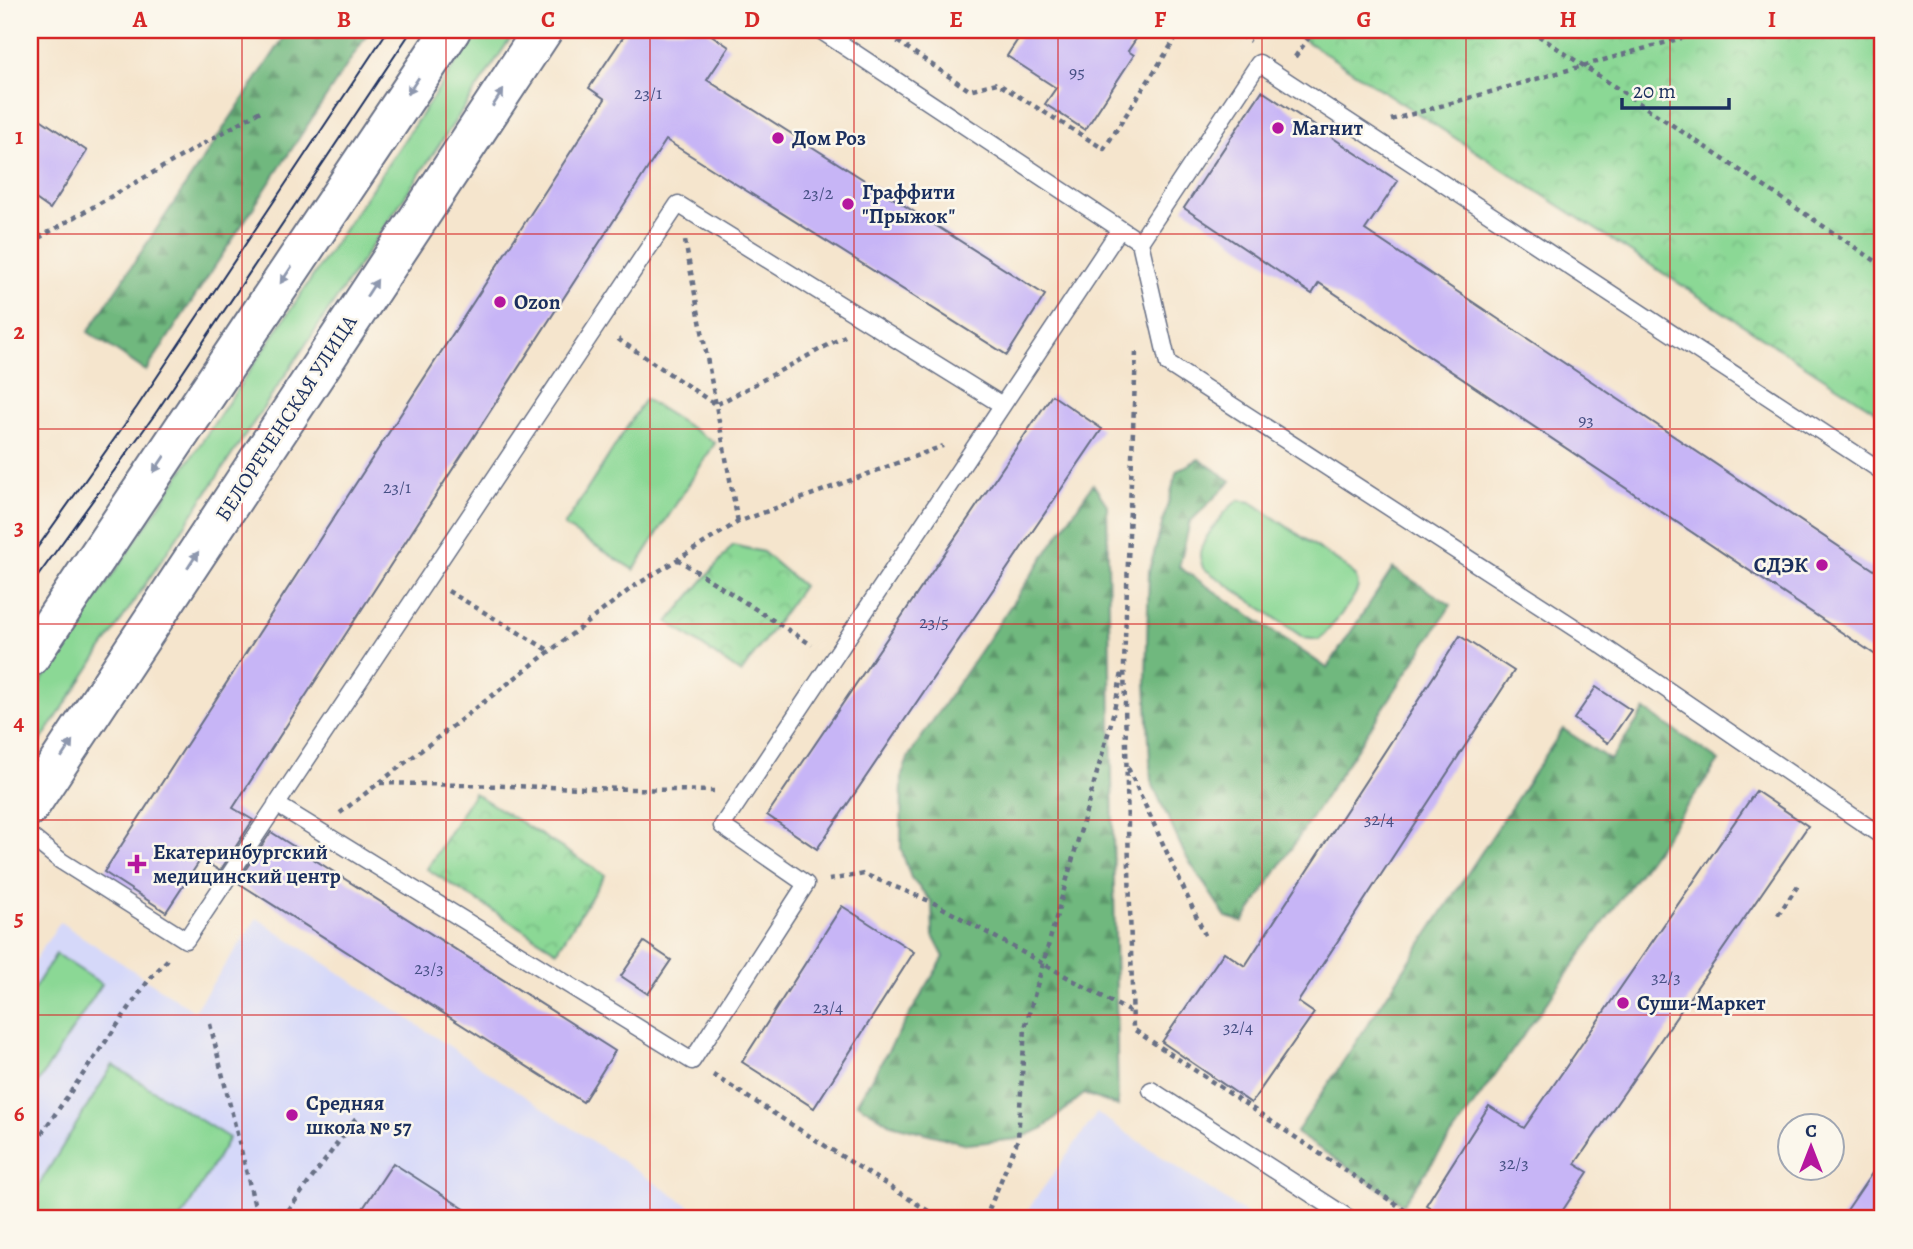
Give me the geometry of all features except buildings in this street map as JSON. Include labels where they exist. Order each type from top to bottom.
[{"type":"street","points":[[30,657],[451,30]]},
{"type":"street","name":"БЕЛОРЕЧЕНСКАЯ УЛИЦА","points":[[30,806],[543,30]]},
{"type":"lane","points":[[820,30],[1140,242],[1168,364],[1597,642],[1883,837]]},
{"type":"lane","points":[[1140,242],[1259,63],[1883,472]]},
{"type":"lane","points":[[30,836],[61,861],[186,940],[678,204],[1002,405]]},
{"type":"lane","points":[[276,804],[692,1061],[806,884],[722,826],[1120,229]]},
{"type":"lane","points":[[1151,1090],[1350,1219]]},
{"type":"path","points":[[881,30],[969,90],[997,83],[1104,149],[1181,30]]},
{"type":"path","points":[[1530,30],[1883,266]]},
{"type":"path","points":[[1359,129],[1710,30]]},
{"type":"path","points":[[30,243],[264,108]]},
{"type":"path","points":[[678,204],[738,522]]},
{"type":"path","points":[[716,405],[870,323]]},
{"type":"path","points":[[597,325],[716,405]]},
{"type":"path","points":[[1136,352],[1124,665],[1133,1029],[1418,1219]]},
{"type":"path","points":[[324,834],[342,811],[633,587],[677,559],[738,522],[986,429]]},
{"type":"path","points":[[677,559],[833,659]]},
{"type":"path","points":[[427,578],[550,651]]},
{"type":"path","points":[[985,1219],[1018,1139],[1025,1028],[1111,723],[1124,665]]},
{"type":"path","points":[[1126,764],[1205,935]]},
{"type":"path","points":[[379,783],[745,792]]},
{"type":"path","points":[[806,884],[864,874],[932,902],[1132,1013]]},
{"type":"path","points":[[1778,915],[1799,884]]},
{"type":"path","points":[[30,1150],[148,981],[186,940]]},
{"type":"path","points":[[210,1024],[258,1219]]},
{"type":"path","points":[[692,1061],[941,1219]]},
{"type":"path","points":[[282,1219],[356,1118]]},
{"type":"shaded area","name":"Средняя школа № 57","points":[[257,918],[709,1219],[30,1219],[30,967],[60,922],[194,1011]]},
{"type":"shaded area","points":[[1097,1113],[1254,1219],[1021,1219]]},
{"type":"green space","points":[[289,30],[370,30],[146,371],[88,332]]},
{"type":"green space","points":[[478,30],[516,30],[30,757],[30,698]]},
{"type":"green space","points":[[1290,30],[1883,30],[1883,416],[1306,41]]},
{"type":"green space","points":[[645,399],[715,443],[634,570],[564,526]]},
{"type":"green space","points":[[1199,459],[1231,481],[1190,522],[1179,567],[1327,668],[1393,568],[1451,605],[1243,922],[1226,917],[1185,855],[1151,781],[1146,681],[1149,571],[1177,471]]},
{"type":"green space","points":[[1093,484],[1107,505],[1118,1106],[1084,1094],[1042,1129],[1018,1139],[967,1144],[891,1124],[857,1103],[944,957],[933,936],[932,902],[911,878],[901,849],[902,775],[909,756]]},
{"type":"green space","points":[[1239,500],[1251,502],[1350,570],[1355,577],[1358,584],[1355,595],[1319,640],[1304,638],[1203,568],[1200,556],[1204,542],[1221,517]]},
{"type":"green space","points":[[733,545],[763,552],[803,586],[741,673],[668,622]]},
{"type":"green space","points":[[1645,710],[1719,761],[1403,1204],[1296,1133],[1563,729],[1610,760]]},
{"type":"green space","points":[[474,793],[605,875],[557,951],[427,869]]},
{"type":"green space","points":[[56,954],[102,984],[30,1095],[30,995]]},
{"type":"green space","points":[[113,1065],[229,1138],[181,1219],[30,1219],[30,1199]]},
{"type":"tram line","points":[[30,558],[137,407],[388,30]]},
{"type":"tram line","points":[[30,587],[153,417],[412,30]]},
{"type":"place","name":"Магнит","points":[[1278,128]]},
{"type":"place","name":"Дом Роз","points":[[778,138]]},
{"type":"place","name":"Граффити \"Прыжок\"","points":[[848,204]]},
{"type":"place","name":"Ozon","points":[[500,302]]},
{"type":"place","name":"СДЭК","points":[[1822,565]]},
{"type":"place","name":"Екатеринбургский медицинский центр","points":[[137,864]]},
{"type":"place","name":"Суши-Маркет","points":[[1623,1003]]},
{"type":"place","name":"Средняя школа № 57","points":[[292,1115]]}]
